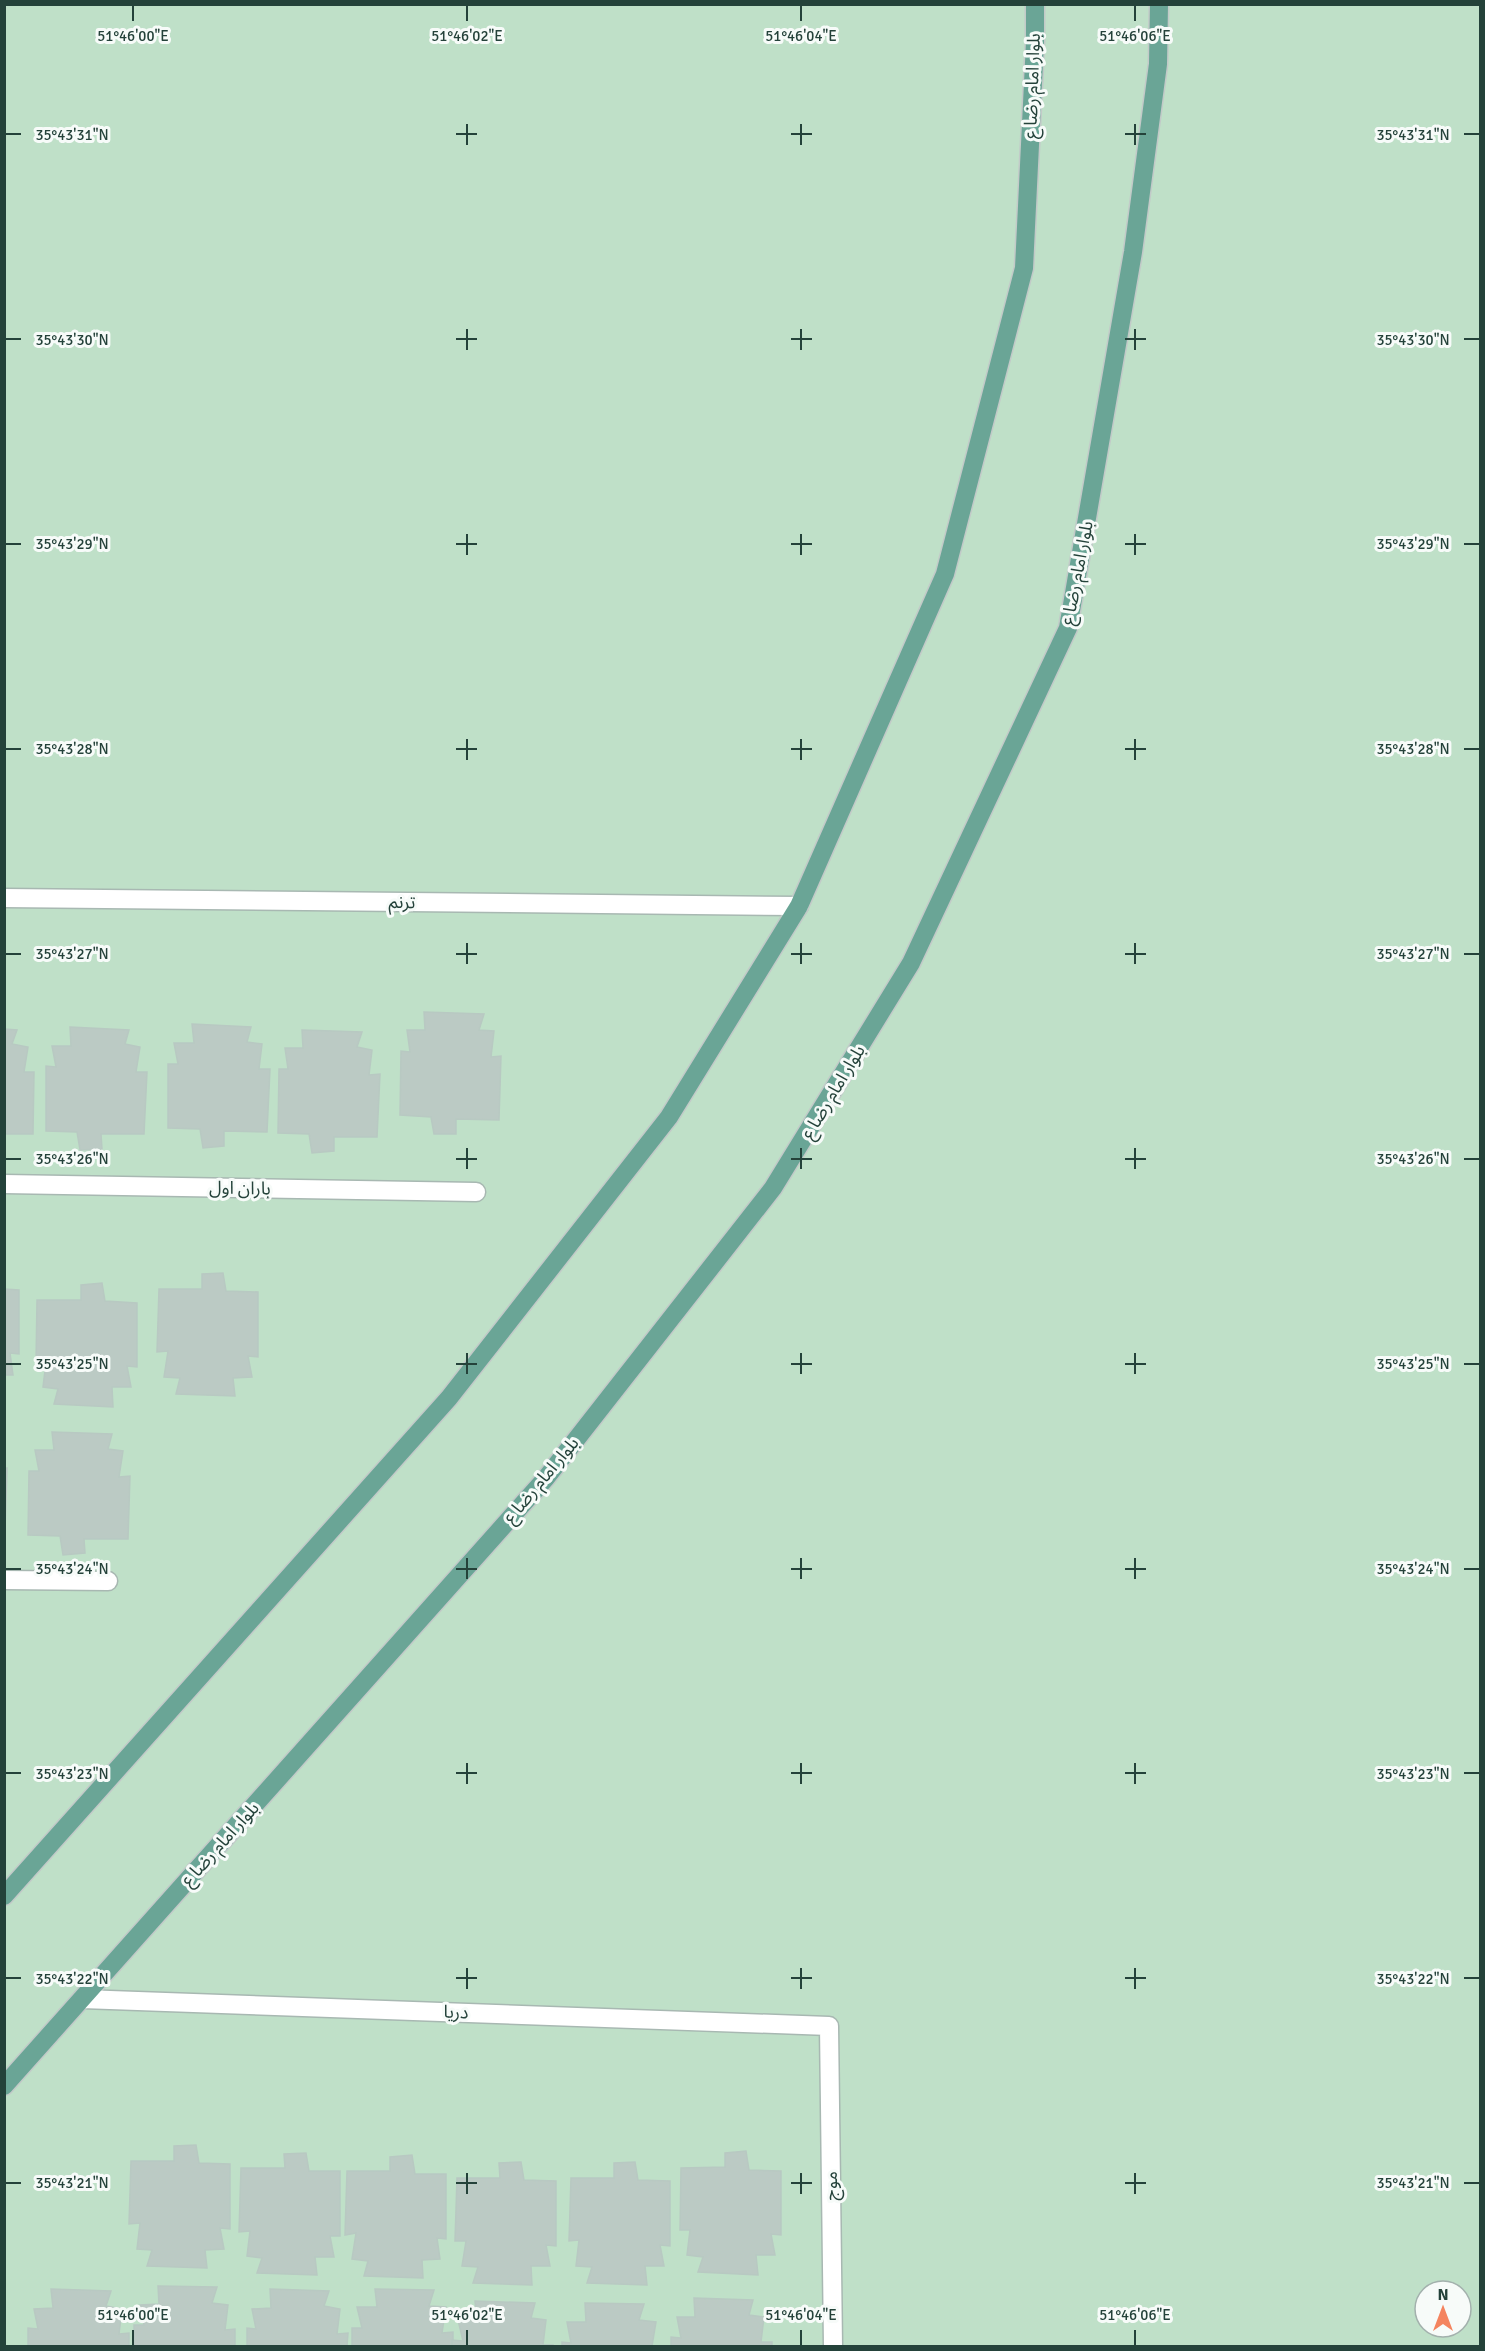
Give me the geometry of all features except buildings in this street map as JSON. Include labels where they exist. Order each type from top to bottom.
[{"type":"main road","name":"بلوار امام رضا ع","points":[[4,1896],[449,1398],[669,1117],[799,906],[940,585],[948,562],[1024,268],[1035,4]]},
{"type":"main road","name":"بلوار امام رضا ع","points":[[4,2086],[546,1478],[774,1188],[911,963],[1068,628],[1133,252],[1158,64],[1159,4]]},
{"type":"street","name":"ترنم","points":[[4,898],[799,906]]},
{"type":"street","name":"باران اول","points":[[4,1184],[476,1192]]},
{"type":"street","points":[[4,1580],[108,1581]]},
{"type":"street","name":"دریا","points":[[82,1999],[830,2026]]},
{"type":"street","name":"موج","points":[[830,2026],[833,2346]]},
{"type":"green space","points":[[5,5],[1480,5],[1480,2346],[5,2346]]}]
